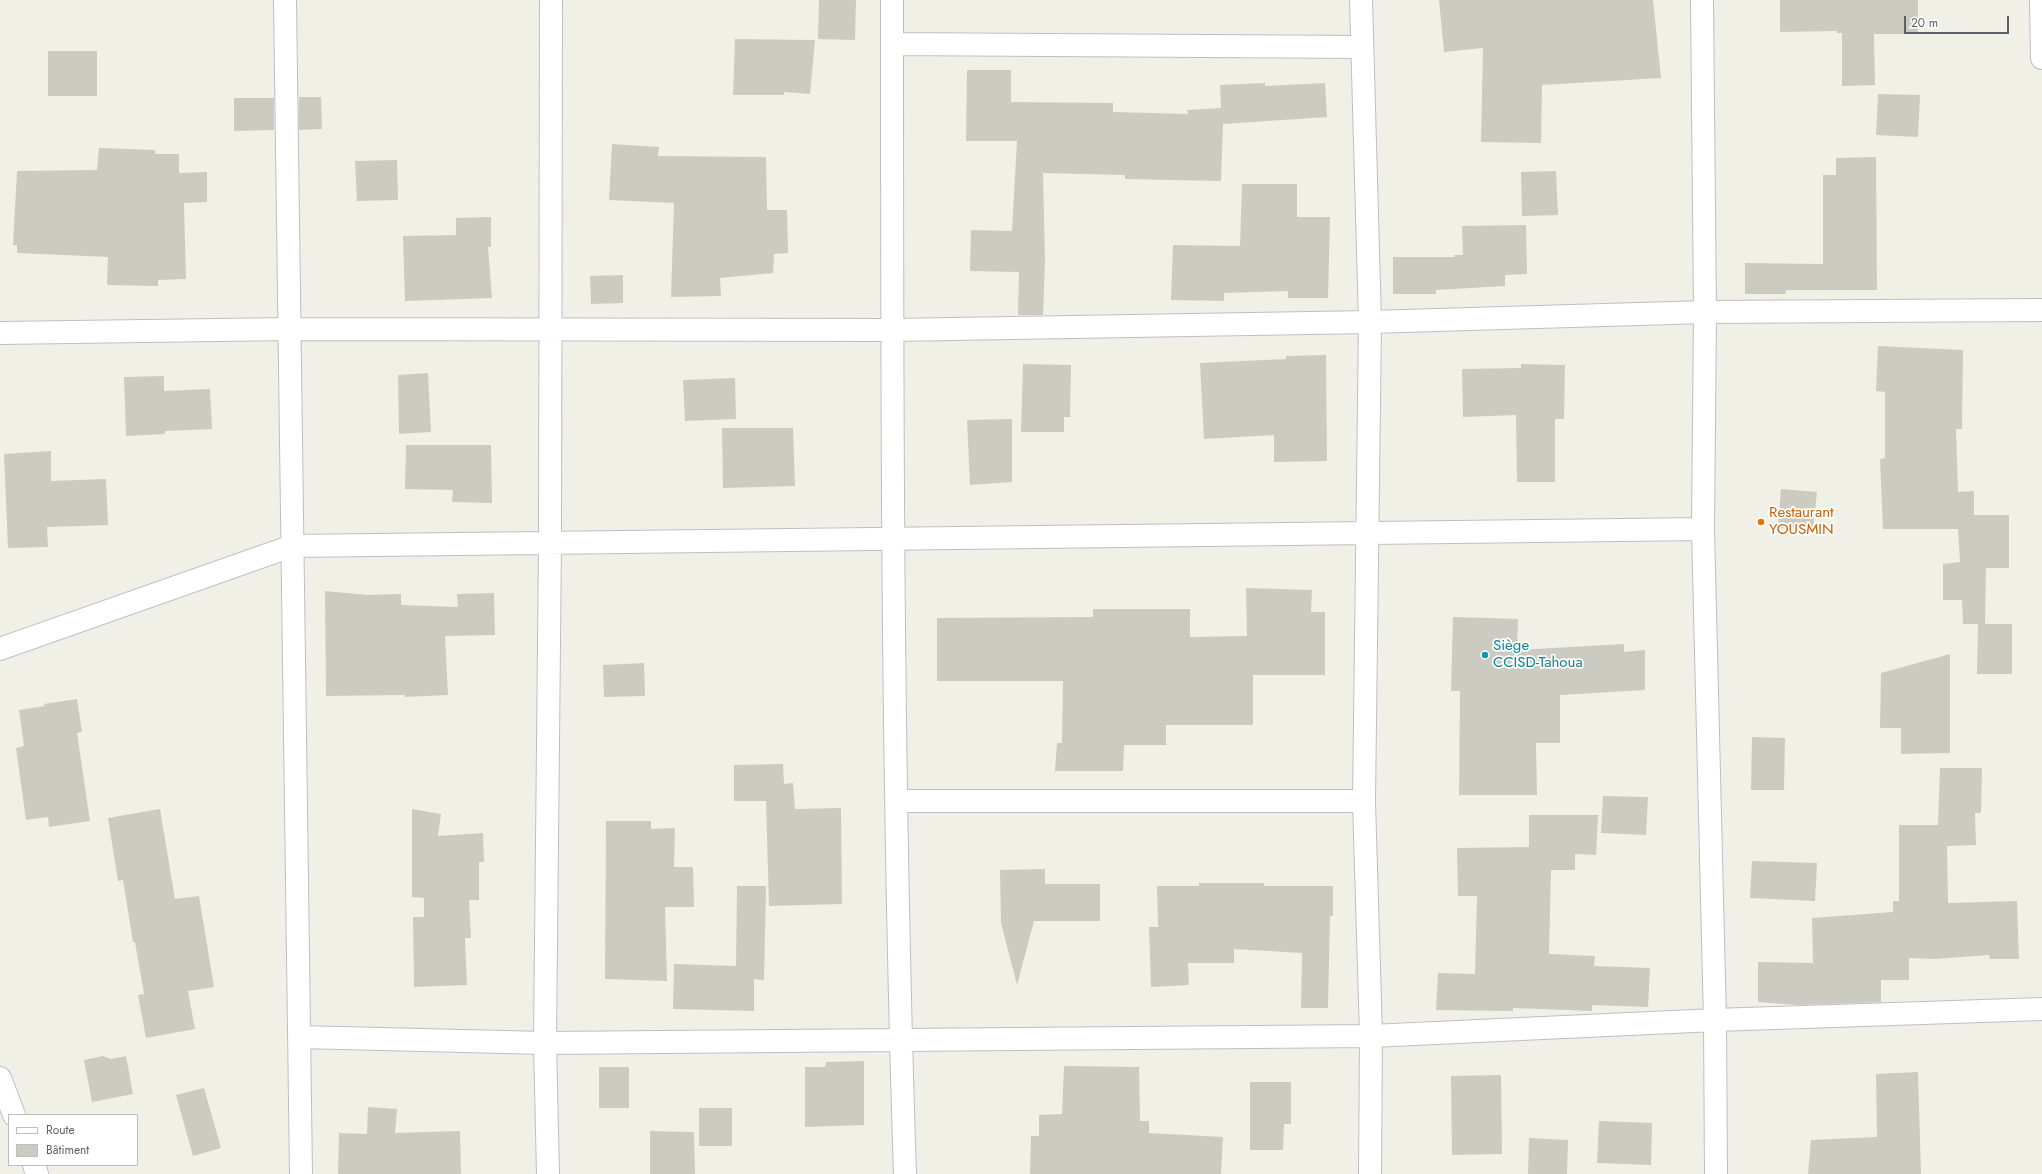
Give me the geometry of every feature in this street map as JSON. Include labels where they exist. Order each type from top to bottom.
[{"type":"street","points":[[286,0],[289,329],[301,1174]]},
{"type":"street","points":[[548,1174],[545,1043],[550,542],[550,0]]},
{"type":"street","points":[[892,0],[893,538],[901,1039],[905,1174]]},
{"type":"street","points":[[1361,0],[1370,322],[1364,801],[1371,1036],[1370,1174]]},
{"type":"street","points":[[1702,0],[1705,312],[1703,529],[1715,1020],[1716,1174]]},
{"type":"street","points":[[2041,0],[2042,58]]},
{"type":"street","points":[[892,44],[1362,47]]},
{"type":"street","points":[[0,334],[289,329],[893,330],[1370,322],[1705,312],[2042,310]]},
{"type":"street","points":[[0,650],[292,546],[1703,529]]},
{"type":"street","points":[[898,801],[1364,801]]},
{"type":"street","points":[[299,1037],[545,1043],[1371,1036],[1715,1020],[2042,1009]]},
{"type":"street","points":[[0,1078],[14,1114]]},
{"type":"building","points":[[819,0],[856,0],[855,40],[818,39]]},
{"type":"building","points":[[1439,0],[1653,0],[1661,78],[1542,85],[1541,143],[1481,142],[1483,48],[1444,52]]},
{"type":"building","points":[[1780,0],[1918,0],[1918,34],[1874,34],[1875,85],[1842,86],[1842,33],[1837,33],[1837,31],[1780,32]]},
{"type":"building","points":[[735,39],[815,40],[810,94],[784,92],[784,95],[733,95]]},
{"type":"building","points":[[48,51],[97,51],[97,96],[48,96]]},
{"type":"building","points":[[967,70],[1011,70],[1011,102],[1113,103],[1113,112],[1188,114],[1187,110],[1221,108],[1220,85],[1265,83],[1265,86],[1325,83],[1327,117],[1223,124],[1221,181],[1125,179],[1125,175],[1043,173],[1045,261],[1043,315],[1018,315],[1019,272],[970,271],[971,230],[1012,231],[1017,141],[966,141]]},
{"type":"building","points":[[1878,94],[1920,95],[1918,137],[1876,135]]},
{"type":"building","points":[[299,97],[321,97],[322,129],[299,130]]},
{"type":"building","points":[[234,98],[274,98],[274,130],[234,131]]},
{"type":"building","points":[[612,144],[659,147],[658,156],[766,157],[767,210],[787,210],[788,253],[774,254],[773,273],[720,278],[721,296],[671,297],[674,203],[609,200]]},
{"type":"building","points":[[99,148],[155,150],[155,154],[179,154],[179,173],[207,172],[207,202],[184,203],[186,279],[158,280],[158,286],[107,285],[108,257],[17,253],[17,245],[13,245],[17,171],[97,170]]},
{"type":"building","points":[[1876,157],[1877,290],[1786,290],[1785,294],[1745,294],[1745,263],[1823,264],[1823,175],[1836,175],[1836,158]]},
{"type":"building","points":[[397,160],[398,200],[357,201],[355,161]]},
{"type":"building","points":[[1556,171],[1558,215],[1522,216],[1521,172]]},
{"type":"building","points":[[1242,184],[1297,184],[1297,217],[1330,217],[1328,298],[1288,298],[1288,291],[1224,293],[1224,301],[1171,300],[1173,245],[1240,246]]},
{"type":"building","points":[[491,217],[491,247],[488,247],[492,298],[405,301],[403,236],[456,235],[456,218]]},
{"type":"building","points":[[1526,225],[1527,274],[1505,275],[1505,286],[1436,290],[1436,294],[1393,294],[1393,257],[1454,257],[1454,255],[1463,255],[1462,226]]},
{"type":"building","points":[[623,275],[623,303],[591,304],[590,276]]},
{"type":"building","points":[[1878,346],[1963,350],[1962,429],[1956,429],[1958,492],[1974,491],[1974,515],[2009,515],[2009,568],[1986,568],[1985,624],[1963,624],[1962,600],[1943,600],[1943,564],[1960,562],[1958,529],[1883,529],[1880,459],[1885,458],[1885,392],[1876,391]]},
{"type":"building","points":[[1326,355],[1327,461],[1274,462],[1274,435],[1204,439],[1200,363],[1286,359],[1286,356]]},
{"type":"building","points":[[1023,364],[1071,365],[1070,417],[1064,417],[1064,432],[1021,432]]},
{"type":"building","points":[[1521,364],[1565,365],[1564,419],[1555,419],[1555,482],[1517,482],[1516,415],[1463,417],[1462,369],[1521,368]]},
{"type":"building","points":[[428,373],[431,432],[399,434],[398,375]]},
{"type":"building","points":[[164,376],[164,391],[210,389],[212,429],[165,431],[165,434],[126,436],[124,377]]},
{"type":"building","points":[[735,378],[736,419],[685,421],[683,380]]},
{"type":"building","points":[[1012,419],[1012,482],[970,485],[967,420]]},
{"type":"building","points":[[722,428],[793,428],[795,486],[723,488]]},
{"type":"building","points":[[406,445],[491,445],[492,503],[452,502],[453,490],[405,489]]},
{"type":"building","points":[[51,451],[51,481],[106,479],[108,525],[47,527],[48,547],[8,548],[4,454]]},
{"type":"building","points":[[1781,489],[1817,492],[1813,529],[1778,528]]},
{"type":"building","points":[[1246,588],[1312,590],[1311,612],[1325,612],[1325,675],[1253,675],[1253,725],[1166,725],[1166,745],[1124,745],[1123,771],[1055,771],[1057,743],[1062,743],[1063,681],[937,681],[937,618],[1093,617],[1093,609],[1190,609],[1190,637],[1247,636]]},
{"type":"building","points":[[325,591],[367,595],[401,594],[401,605],[458,607],[457,594],[494,593],[495,635],[445,636],[448,695],[405,697],[405,695],[326,696]]},
{"type":"building","points":[[1453,617],[1518,619],[1517,650],[1624,644],[1624,652],[1645,650],[1645,690],[1560,695],[1560,743],[1536,743],[1537,795],[1459,795],[1460,691],[1451,691]]},
{"type":"building","points":[[1978,624],[2012,624],[2012,674],[1977,674]]},
{"type":"building","points":[[1950,654],[1950,753],[1901,754],[1901,728],[1880,728],[1881,673]]},
{"type":"building","points":[[644,663],[645,696],[604,697],[603,665]]},
{"type":"building","points":[[77,699],[82,732],[77,733],[90,821],[49,827],[48,817],[26,820],[16,748],[24,746],[19,710],[45,706],[44,704]]},
{"type":"building","points":[[1752,737],[1785,738],[1784,790],[1751,790]]},
{"type":"building","points":[[783,764],[784,784],[793,783],[795,809],[841,808],[842,904],[769,906],[766,801],[734,801],[734,765]]},
{"type":"building","points":[[1940,768],[1982,768],[1981,813],[1975,813],[1976,845],[1947,846],[1948,903],[2017,901],[2019,959],[1990,959],[1989,955],[1935,959],[1909,958],[1909,980],[1881,980],[1881,1002],[1797,1005],[1758,1002],[1758,962],[1813,963],[1812,918],[1893,912],[1893,901],[1899,901],[1899,825],[1938,825]]},
{"type":"building","points":[[1603,796],[1648,797],[1646,835],[1601,833]]},
{"type":"building","points":[[160,809],[175,899],[199,896],[214,987],[188,991],[195,1029],[146,1038],[138,995],[144,994],[135,942],[133,942],[123,880],[118,881],[108,818]]},
{"type":"building","points":[[412,809],[441,814],[438,836],[483,833],[484,862],[479,862],[479,900],[469,900],[471,938],[465,938],[467,985],[414,987],[413,917],[424,917],[424,898],[412,897]]},
{"type":"building","points":[[1529,815],[1598,815],[1596,855],[1575,854],[1575,870],[1551,870],[1549,954],[1595,956],[1594,966],[1650,968],[1648,1007],[1592,1005],[1592,1011],[1513,1008],[1513,1011],[1436,1010],[1438,973],[1475,974],[1477,896],[1458,896],[1457,848],[1529,847]]},
{"type":"building","points":[[606,821],[651,821],[651,829],[675,828],[674,867],[693,867],[694,907],[665,907],[667,981],[605,979]]},
{"type":"building","points":[[1752,861],[1817,863],[1815,901],[1750,898]]},
{"type":"building","points":[[1045,869],[1045,884],[1100,884],[1100,921],[1034,921],[1017,985],[1001,923],[1000,870]]},
{"type":"building","points":[[1199,883],[1264,883],[1264,886],[1333,886],[1333,916],[1330,916],[1328,1008],[1301,1008],[1302,953],[1234,949],[1234,963],[1188,963],[1189,985],[1151,987],[1149,927],[1158,927],[1157,886],[1199,886]]},
{"type":"building","points":[[737,886],[766,886],[764,980],[754,979],[754,1011],[673,1009],[674,964],[736,966]]},
{"type":"building","points":[[103,1056],[111,1059],[126,1056],[133,1094],[92,1102],[84,1060]]},
{"type":"building","points":[[864,1061],[864,1125],[805,1127],[805,1067],[825,1067],[826,1062]]},
{"type":"building","points":[[1064,1066],[1139,1067],[1140,1121],[1149,1121],[1149,1133],[1223,1137],[1221,1174],[1030,1174],[1031,1136],[1039,1136],[1039,1115],[1062,1114]]},
{"type":"building","points":[[599,1067],[629,1067],[629,1108],[599,1108]]},
{"type":"building","points":[[1918,1072],[1921,1174],[1808,1174],[1811,1140],[1877,1137],[1876,1074]]},
{"type":"building","points":[[1501,1075],[1502,1154],[1452,1155],[1451,1076]]},
{"type":"building","points":[[1250,1082],[1291,1082],[1291,1124],[1284,1124],[1283,1150],[1250,1150]]},
{"type":"building","points":[[204,1088],[221,1148],[193,1156],[176,1095]]},
{"type":"building","points":[[368,1107],[397,1109],[395,1133],[460,1131],[461,1174],[338,1174],[339,1133],[367,1134]]},
{"type":"building","points":[[699,1108],[732,1108],[732,1146],[699,1146]]},
{"type":"building","points":[[1599,1121],[1652,1123],[1651,1165],[1597,1163]]},
{"type":"building","points":[[650,1131],[694,1132],[695,1174],[650,1174]]},
{"type":"building","points":[[1529,1138],[1568,1140],[1567,1174],[1528,1174]]},
{"type":"place","name":"Restaurant YOUSMIN","points":[[1761,522]]},
{"type":"place","name":"Siège CCISD-Tahoua","points":[[1485,655]]}]
